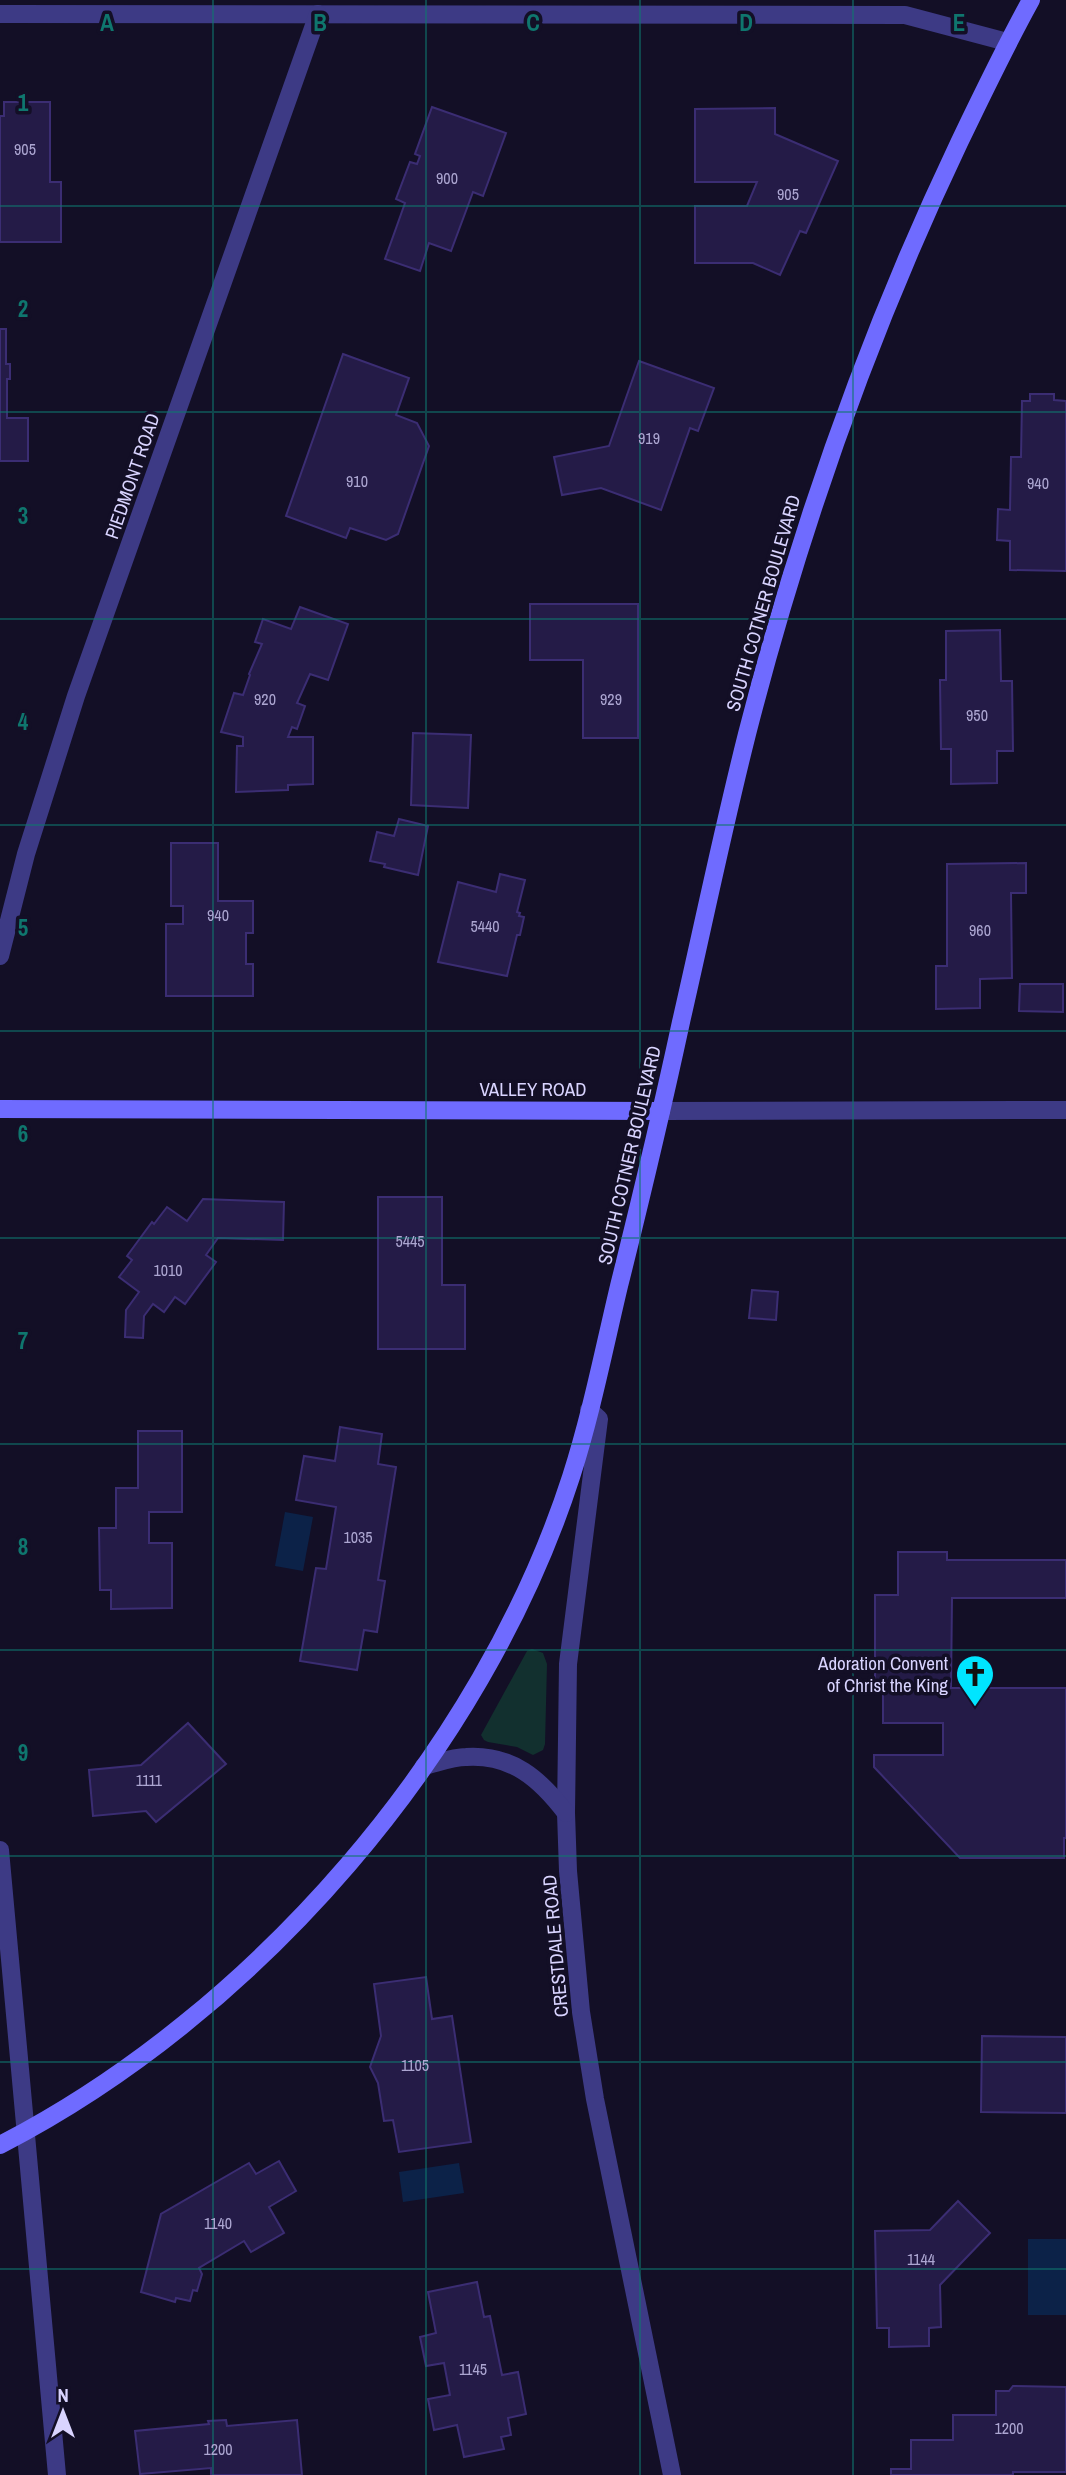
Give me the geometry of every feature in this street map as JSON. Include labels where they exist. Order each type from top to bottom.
[{"type":"main road","name":"SOUTH COTNER BOULEVARD","points":[[0,2145],[66,2108],[128,2066],[210,2002],[253,1964],[330,1885],[390,1813],[475,1687],[510,1623],[553,1528],[572,1475],[661,1111],[741,758],[793,568],[846,411],[905,264],[1007,42],[1031,0]]},
{"type":"main road","name":"VALLEY ROAD","points":[[0,1109],[661,1111]]},
{"type":"street","points":[[0,14],[905,15],[1007,42]]},
{"type":"street","name":"PIEDMONT ROAD","points":[[0,956],[30,842],[76,696],[318,14]]},
{"type":"street","name":"VALLEY ROAD","points":[[661,1111],[1066,1110]]},
{"type":"street","name":"CRESTDALE ROAD","points":[[589,1409],[599,1419],[570,1638],[566,1813],[574,1947],[594,2099],[672,2475]]},
{"type":"street","points":[[424,1766],[465,1756],[506,1762],[528,1772],[548,1789],[566,1813]]},
{"type":"street","points":[[0,1850],[57,2475]]},
{"type":"green space","points":[[532,1649],[543,1653],[547,1664],[545,1744],[543,1750],[533,1755],[517,1747],[488,1742],[481,1735],[527,1651]]},
{"type":"water","points":[[285,1512],[313,1517],[303,1571],[275,1566]]},
{"type":"water","points":[[459,2163],[464,2193],[403,2202],[399,2172]]},
{"type":"water","points":[[1028,2239],[1066,2239],[1066,2315],[1028,2315]]},
{"type":"building","points":[[4,102],[50,102],[50,182],[61,182],[61,242],[0,242],[0,116],[4,116]]},
{"type":"building","points":[[432,107],[506,133],[483,196],[473,192],[451,251],[429,243],[420,271],[385,259],[405,203],[396,199],[410,162],[417,164],[420,156],[415,154]]},
{"type":"building","points":[[775,108],[775,134],[838,161],[806,233],[800,231],[780,275],[753,263],[695,263],[695,206],[747,206],[757,182],[695,182],[695,109]]},
{"type":"building","points":[[0,329],[6,329],[6,364],[10,364],[10,379],[7,379],[7,418],[28,418],[28,461],[0,461]]},
{"type":"building","points":[[343,354],[409,378],[396,415],[417,423],[429,446],[398,534],[386,540],[350,528],[346,538],[286,516]]},
{"type":"building","points":[[639,361],[714,388],[698,431],[690,428],[661,510],[601,488],[562,495],[554,457],[609,446]]},
{"type":"building","points":[[1030,394],[1054,394],[1054,400],[1066,401],[1066,571],[1010,570],[1010,541],[997,540],[998,509],[1010,510],[1011,457],[1021,457],[1022,401],[1030,401]]},
{"type":"building","points":[[530,604],[638,604],[638,738],[583,738],[583,660],[530,660]]},
{"type":"building","points":[[300,607],[348,624],[328,680],[310,674],[297,703],[305,706],[297,729],[292,727],[288,737],[313,737],[313,784],[288,785],[288,790],[236,792],[237,746],[243,746],[243,737],[221,732],[234,693],[243,695],[262,644],[255,642],[263,619],[291,629]]},
{"type":"building","points":[[1000,630],[1001,681],[1012,681],[1013,751],[997,751],[997,783],[951,784],[951,749],[941,749],[940,680],[946,680],[946,631]]},
{"type":"building","points":[[413,733],[471,735],[468,808],[411,805]]},
{"type":"building","points":[[399,819],[428,826],[418,875],[370,861],[377,832],[394,836]]},
{"type":"building","points":[[171,843],[218,843],[218,901],[253,901],[253,933],[246,933],[246,964],[253,964],[253,996],[166,996],[166,924],[183,924],[183,906],[171,906]]},
{"type":"building","points":[[1026,863],[1026,893],[1011,893],[1012,978],[980,979],[980,1008],[936,1009],[936,966],[947,966],[947,864]]},
{"type":"building","points":[[500,874],[525,880],[517,912],[524,917],[507,976],[438,962],[458,882],[496,892]]},
{"type":"building","points":[[1020,984],[1063,984],[1063,1012],[1019,1011]]},
{"type":"building","points":[[378,1197],[442,1197],[442,1285],[465,1285],[465,1349],[378,1349]]},
{"type":"building","points":[[203,1199],[284,1202],[283,1240],[218,1238],[206,1255],[216,1262],[185,1304],[175,1297],[164,1312],[153,1304],[144,1316],[143,1338],[125,1337],[126,1310],[139,1292],[119,1277],[132,1260],[127,1256],[152,1222],[154,1224],[167,1207],[187,1221]]},
{"type":"building","points":[[752,1290],[778,1292],[776,1320],[749,1318]]},
{"type":"building","points":[[340,1427],[382,1434],[378,1464],[396,1467],[378,1580],[385,1581],[377,1632],[364,1630],[357,1670],[300,1661],[316,1568],[326,1569],[336,1507],[296,1500],[304,1456],[335,1461]]},
{"type":"building","points":[[138,1431],[182,1431],[182,1512],[149,1512],[149,1543],[172,1543],[172,1608],[111,1609],[111,1590],[100,1590],[99,1528],[116,1528],[116,1488],[138,1488]]},
{"type":"building","name":"Adoration Convent of Christ the King","points":[[898,1552],[947,1552],[947,1560],[1066,1560],[1066,1598],[952,1598],[951,1688],[1066,1688],[1064,1858],[960,1858],[874,1767],[874,1755],[943,1755],[943,1723],[883,1723],[883,1693],[875,1693],[875,1595],[898,1595]]},
{"type":"building","points":[[188,1723],[226,1764],[156,1822],[146,1811],[93,1816],[89,1770],[141,1765]]},
{"type":"building","points":[[426,1977],[432,2019],[452,2016],[471,2142],[399,2152],[393,2120],[384,2121],[378,2083],[370,2067],[381,2036],[374,1984]]},
{"type":"building","points":[[982,2036],[1066,2037],[1066,2113],[981,2112]]},
{"type":"building","points":[[279,2161],[296,2191],[269,2207],[284,2233],[251,2252],[244,2241],[199,2268],[202,2274],[197,2291],[193,2290],[190,2301],[176,2298],[175,2302],[141,2292],[161,2214],[249,2163],[256,2174]]},
{"type":"building","points":[[958,2201],[990,2233],[940,2285],[941,2327],[929,2328],[929,2346],[889,2347],[889,2328],[877,2328],[875,2231],[930,2230]]},
{"type":"building","points":[[477,2282],[484,2317],[490,2316],[502,2375],[518,2372],[526,2414],[508,2418],[511,2435],[501,2437],[504,2449],[464,2457],[457,2425],[434,2430],[428,2399],[450,2395],[444,2363],[426,2366],[420,2337],[436,2333],[428,2292]]},
{"type":"building","points":[[1013,2386],[1066,2387],[1066,2472],[891,2475],[891,2469],[911,2469],[911,2440],[953,2440],[953,2415],[996,2415],[996,2391],[1009,2391]]},
{"type":"building","points":[[226,2420],[227,2426],[297,2420],[302,2475],[211,2475],[211,2468],[140,2474],[135,2431]]},
{"type":"place","name":"Adoration Convent of Christ the King","points":[[975,1708]]}]
